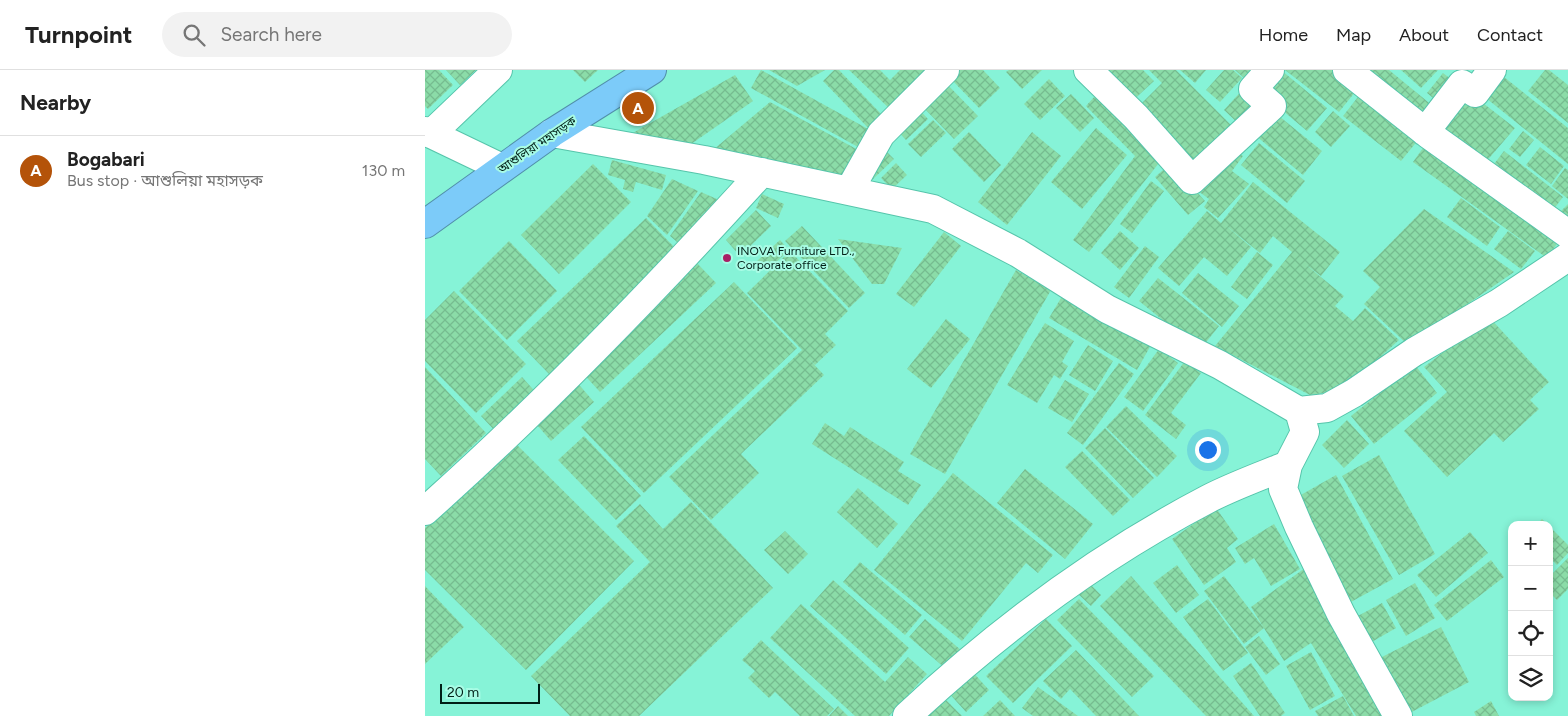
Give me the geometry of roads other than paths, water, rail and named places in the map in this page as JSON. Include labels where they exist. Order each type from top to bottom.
[{"type":"highway","name":"আশুলিয়া মহাসড়ক","points":[[425,224],[552,133],[652,70]]},
{"type":"street","points":[[498,70],[428,133],[502,168]]},
{"type":"street","points":[[849,191],[881,134],[945,70]]},
{"type":"street","points":[[1088,70],[1136,117],[1192,180],[1272,106],[1253,89],[1270,70]]},
{"type":"street","points":[[1347,70],[1425,132],[1568,234]]},
{"type":"street","points":[[1425,132],[1462,84],[1475,93],[1492,70]]},
{"type":"street","points":[[552,133],[763,172],[933,209],[1018,253],[1107,309],[1220,364],[1299,411],[1327,408],[1354,393],[1414,352],[1499,303],[1568,257]]},
{"type":"street","points":[[425,511],[502,441],[691,250],[763,172]]},
{"type":"street","points":[[1299,411],[1305,432],[1288,465],[1283,489],[1341,614],[1398,716]]},
{"type":"street","points":[[907,716],[948,678],[1019,619],[1097,563],[1209,498],[1288,465]]},
{"type":"place","name":"Bogabari","points":[[638,108]]},
{"type":"place","name":"INOVA Furniture LTD., Corporate office","points":[[727,258]]}]
